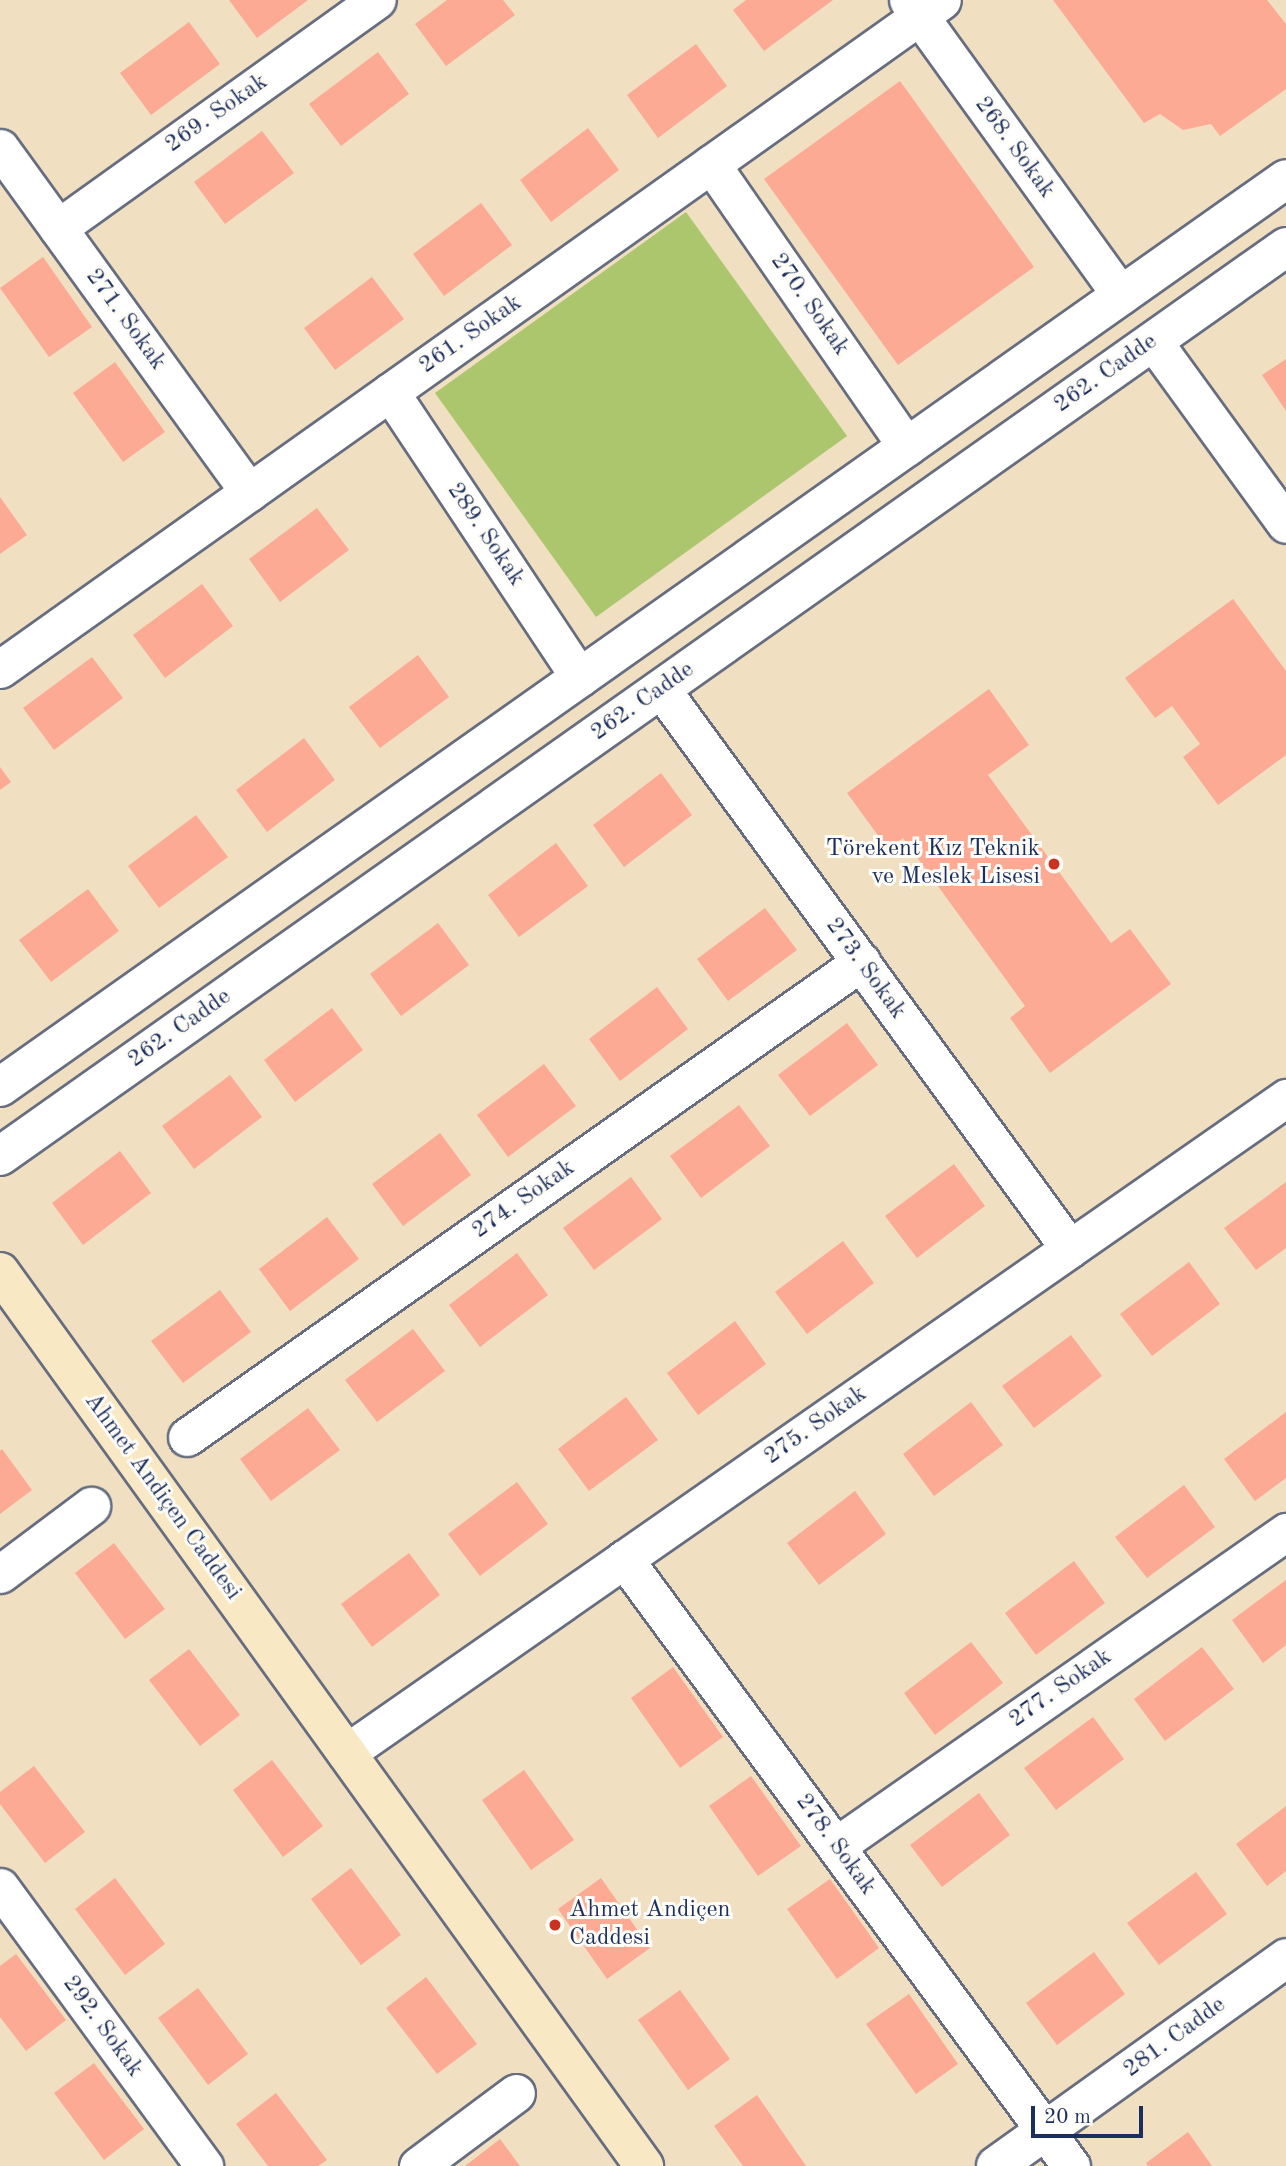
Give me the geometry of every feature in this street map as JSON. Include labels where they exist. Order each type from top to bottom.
[{"type":"main road","name":"Ahmet Andiçen Caddesi","points":[[0,1272],[643,2166]]},
{"type":"street","name":"269. Sokak","points":[[58,228],[377,0]]},
{"type":"street","name":"261. Sokak","points":[[0,669],[711,164],[923,5]]},
{"type":"street","name":"268. Sokak","points":[[923,5],[1121,295]]},
{"type":"street","name":"271. Sokak","points":[[0,148],[249,492]]},
{"type":"street","name":"270. Sokak","points":[[711,164],[907,447]]},
{"type":"street","points":[[0,1087],[1286,179]]},
{"type":"street","name":"262. Cadde","points":[[0,1156],[1286,247]]},
{"type":"street","points":[[1121,295],[1286,524]]},
{"type":"street","name":"289. Sokak","points":[[390,392],[580,678]]},
{"type":"street","name":"273. Sokak","points":[[661,689],[1070,1249]]},
{"type":"street","name":"274. Sokak","points":[[187,1437],[860,962]]},
{"type":"street","name":"275. Sokak","points":[[346,1753],[1286,1100]]},
{"type":"street","points":[[0,1574],[91,1506]]},
{"type":"street","name":"277. Sokak","points":[[836,1846],[1286,1532]]},
{"type":"street","name":"278. Sokak","points":[[625,1559],[1071,2166]]},
{"type":"street","name":"292. Sokak","points":[[0,1887],[204,2166]]},
{"type":"street","name":"281. Cadde","points":[[996,2166],[1286,1958]]},
{"type":"street","points":[[418,2166],[516,2093]]},
{"type":"green space","points":[[686,212],[847,436],[596,617],[435,393]]},
{"type":"building","points":[[229,0],[308,0],[257,38]]},
{"type":"building","points":[[447,0],[503,0],[515,15],[446,66],[415,24]]},
{"type":"building","points":[[746,0],[833,0],[764,51],[733,10]]},
{"type":"building","points":[[1053,0],[1267,0],[1286,24],[1286,89],[1220,136],[1211,124],[1183,130],[1160,114],[1144,123]]},
{"type":"building","points":[[189,22],[220,64],[151,115],[120,73]]},
{"type":"building","points":[[696,44],[727,86],[658,138],[627,95]]},
{"type":"building","points":[[378,52],[409,94],[341,146],[309,104]]},
{"type":"building","points":[[900,81],[1034,267],[898,365],[764,179]]},
{"type":"building","points":[[588,128],[619,170],[551,222],[520,180]]},
{"type":"building","points":[[262,131],[294,173],[225,224],[194,182]]},
{"type":"building","points":[[481,203],[512,245],[444,296],[413,254]]},
{"type":"building","points":[[43,257],[92,327],[49,357],[0,288]]},
{"type":"building","points":[[372,277],[404,319],[335,370],[304,328]]},
{"type":"building","points":[[1286,359],[1286,411],[1262,375]]},
{"type":"building","points":[[115,362],[165,432],[123,462],[73,393]]},
{"type":"building","points":[[0,497],[27,535],[0,554]]},
{"type":"building","points":[[317,508],[349,550],[280,602],[249,559]]},
{"type":"building","points":[[202,584],[233,626],[165,678],[133,635]]},
{"type":"building","points":[[1233,599],[1286,671],[1286,755],[1218,805],[1183,757],[1200,744],[1172,706],[1155,718],[1125,678]]},
{"type":"building","points":[[418,655],[449,697],[380,748],[349,707]]},
{"type":"building","points":[[92,657],[123,698],[54,750],[23,708]]},
{"type":"building","points":[[989,689],[1029,745],[988,775],[1111,943],[1130,929],[1171,984],[1050,1073],[1010,1018],[1025,1006],[903,838],[888,849],[847,793]]},
{"type":"building","points":[[304,738],[335,780],[267,832],[236,790]]},
{"type":"building","points":[[0,767],[11,782],[0,790]]},
{"type":"building","points":[[661,773],[692,815],[624,867],[593,825]]},
{"type":"building","points":[[196,815],[228,857],[159,908],[128,866]]},
{"type":"building","points":[[556,843],[588,886],[519,937],[488,895]]},
{"type":"building","points":[[88,889],[119,931],[51,982],[19,940]]},
{"type":"building","points":[[765,908],[797,950],[728,1001],[697,959]]},
{"type":"building","points":[[438,923],[469,965],[401,1016],[370,974]]},
{"type":"building","points":[[657,987],[688,1029],[620,1081],[589,1039]]},
{"type":"building","points":[[332,1008],[363,1050],[295,1102],[264,1060]]},
{"type":"building","points":[[847,1023],[878,1065],[810,1116],[778,1075]]},
{"type":"building","points":[[544,1064],[576,1106],[508,1157],[477,1115]]},
{"type":"building","points":[[230,1075],[262,1117],[194,1169],[162,1126]]},
{"type":"building","points":[[739,1105],[770,1146],[701,1198],[670,1156]]},
{"type":"building","points":[[440,1133],[471,1175],[403,1226],[372,1184]]},
{"type":"building","points":[[120,1151],[151,1193],[83,1245],[52,1203]]},
{"type":"building","points":[[954,1164],[985,1206],[917,1258],[885,1216]]},
{"type":"building","points":[[631,1177],[662,1219],[594,1270],[563,1228]]},
{"type":"building","points":[[1286,1182],[1286,1248],[1256,1270],[1224,1228]]},
{"type":"building","points":[[327,1217],[359,1259],[290,1311],[259,1269]]},
{"type":"building","points":[[843,1241],[874,1283],[807,1334],[775,1292]]},
{"type":"building","points":[[517,1253],[548,1295],[480,1347],[449,1305]]},
{"type":"building","points":[[1189,1262],[1220,1304],[1152,1356],[1120,1314]]},
{"type":"building","points":[[220,1290],[251,1332],[183,1383],[151,1341]]},
{"type":"building","points":[[735,1321],[766,1364],[698,1415],[667,1373]]},
{"type":"building","points":[[413,1329],[445,1371],[377,1422],[345,1380]]},
{"type":"building","points":[[1071,1335],[1102,1376],[1034,1428],[1002,1386]]},
{"type":"building","points":[[626,1397],[658,1440],[589,1491],[558,1449]]},
{"type":"building","points":[[971,1402],[1003,1445],[934,1496],[903,1454]]},
{"type":"building","points":[[308,1408],[340,1450],[271,1501],[240,1459]]},
{"type":"building","points":[[1286,1412],[1286,1478],[1255,1501],[1224,1459]]},
{"type":"building","points":[[2,1449],[32,1490],[0,1514],[0,1451]]},
{"type":"building","points":[[517,1482],[548,1524],[480,1576],[448,1534]]},
{"type":"building","points":[[1184,1485],[1215,1527],[1147,1578],[1115,1537]]},
{"type":"building","points":[[855,1491],[886,1534],[819,1585],[787,1543]]},
{"type":"building","points":[[114,1543],[165,1609],[125,1639],[75,1573]]},
{"type":"building","points":[[409,1553],[440,1595],[372,1647],[341,1604]]},
{"type":"building","points":[[1074,1561],[1105,1603],[1036,1655],[1005,1613]]},
{"type":"building","points":[[1286,1580],[1286,1645],[1263,1663],[1232,1620]]},
{"type":"building","points":[[971,1642],[1003,1683],[935,1735],[904,1693]]},
{"type":"building","points":[[1202,1647],[1234,1689],[1165,1741],[1134,1699]]},
{"type":"building","points":[[189,1649],[240,1715],[200,1746],[149,1680]]},
{"type":"building","points":[[673,1667],[723,1737],[680,1768],[631,1698]]},
{"type":"building","points":[[1093,1717],[1124,1759],[1056,1810],[1024,1768]]},
{"type":"building","points":[[272,1760],[323,1826],[283,1857],[233,1790]]},
{"type":"building","points":[[34,1766],[85,1832],[45,1863],[0,1804],[0,1792]]},
{"type":"building","points":[[524,1770],[574,1840],[531,1870],[482,1800]]},
{"type":"building","points":[[751,1776],[801,1846],[758,1876],[709,1806]]},
{"type":"building","points":[[979,1793],[1010,1835],[942,1887],[910,1845]]},
{"type":"building","points":[[1286,1806],[1286,1871],[1267,1886],[1236,1844]]},
{"type":"building","points":[[351,1868],[401,1935],[361,1965],[311,1899]]},
{"type":"building","points":[[1196,1872],[1227,1914],[1159,1965],[1127,1923]]},
{"type":"building","points":[[115,1878],[165,1944],[125,1975],[75,1909]]},
{"type":"building","points":[[601,1878],[650,1948],[607,1979],[558,1909]]},
{"type":"building","points":[[830,1879],[879,1948],[837,1979],[787,1909]]},
{"type":"building","points":[[1094,1952],[1125,1994],[1057,2045],[1026,2003]]},
{"type":"building","points":[[16,1954],[66,2020],[26,2051],[0,2017],[0,1966]]},
{"type":"building","points":[[426,1977],[477,2044],[437,2074],[386,2008]]},
{"type":"building","points":[[198,1988],[248,2054],[208,2085],[158,2018]]},
{"type":"building","points":[[680,1990],[730,2059],[688,2090],[638,2020]]},
{"type":"building","points":[[909,1994],[958,2064],[916,2094],[866,2024]]},
{"type":"building","points":[[94,2063],[144,2129],[104,2160],[54,2093]]},
{"type":"building","points":[[276,2093],[327,2160],[318,2166],[268,2166],[236,2124]]},
{"type":"building","points":[[757,2095],[806,2166],[743,2166],[714,2126]]},
{"type":"building","points":[[1188,2132],[1212,2166],[1148,2166],[1146,2163]]},
{"type":"building","points":[[500,2139],[520,2166],[465,2166]]},
{"type":"place","name":"Törekent Kız Teknik ve Meslek Lisesi","points":[[1054,864]]},
{"type":"place","name":"Ahmet Andiçen Caddesi","points":[[555,1925]]}]
